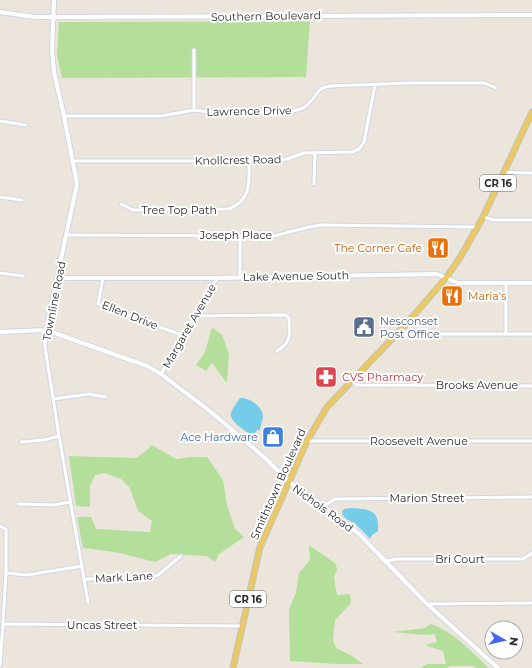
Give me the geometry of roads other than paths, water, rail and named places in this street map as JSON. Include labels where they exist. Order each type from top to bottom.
[{"type":"main road","name":"Smithtown Boulevard","points":[[233,668],[260,547],[307,441],[327,407],[397,334],[446,278],[469,244],[483,217],[532,112]]},
{"type":"street","name":"Townline Road","points":[[54,0],[52,50],[54,72],[77,184],[46,330],[45,347],[88,602]]},
{"type":"street","name":"Southern Boulevard","points":[[0,12],[35,17],[532,15]]},
{"type":"street","points":[[194,50],[194,110]]},
{"type":"street","name":"Lawrence Drive","points":[[64,116],[161,116],[194,110],[209,112],[288,112],[301,110],[310,103],[316,93],[323,87],[485,84],[496,88]]},
{"type":"street","name":"Knollcrest Road","points":[[73,161],[277,161],[304,153],[352,152],[359,149],[364,142],[375,85]]},
{"type":"street","points":[[0,121],[26,125]]},
{"type":"street","points":[[314,184],[315,152]]},
{"type":"street","name":"Tree Top Path","points":[[121,204],[133,210],[229,209],[243,200],[247,194],[249,183],[249,161]]},
{"type":"street","points":[[504,172],[532,173]]},
{"type":"street","points":[[0,197],[22,200]]},
{"type":"street","points":[[483,217],[495,220],[532,220]]},
{"type":"street","name":"Joseph Place","points":[[67,235],[274,236],[321,225],[477,227]]},
{"type":"street","points":[[240,236],[240,277]]},
{"type":"street","points":[[0,273],[23,276]]},
{"type":"street","name":"Lake Avenue South","points":[[58,278],[217,278],[437,274],[458,283],[532,283]]},
{"type":"street","name":"Ellen Drive","points":[[103,278],[98,304],[184,336]]},
{"type":"street","name":"Margaret Avenue","points":[[161,374],[217,278]]},
{"type":"street","points":[[506,283],[506,334]]},
{"type":"street","points":[[196,316],[286,315],[289,318],[288,341],[286,345],[277,351]]},
{"type":"street","points":[[0,332],[46,330]]},
{"type":"street","name":"Nichols Road","points":[[46,330],[147,366],[161,374],[211,412],[262,456],[289,482],[324,506],[358,534],[427,604],[498,668]]},
{"type":"street","points":[[397,334],[532,334]]},
{"type":"street","name":"Brooks Avenue","points":[[352,382],[358,385],[532,386]]},
{"type":"street","points":[[54,399],[89,394],[106,397]]},
{"type":"street","points":[[21,442],[44,440],[59,436]]},
{"type":"street","name":"Roosevelt Avenue","points":[[307,441],[532,441]]},
{"type":"street","name":"Marion Street","points":[[324,506],[335,499],[532,497]]},
{"type":"street","points":[[18,504],[54,505],[70,502]]},
{"type":"street","points":[[0,526],[6,529],[6,573],[0,646],[0,665]]},
{"type":"street","name":"Bri Court","points":[[386,561],[398,559],[523,559],[532,553]]},
{"type":"street","name":"Mark Lane","points":[[84,579],[148,578],[158,575],[181,556]]},
{"type":"street","points":[[6,573],[27,575],[82,566]]},
{"type":"street","points":[[427,604],[532,603]]},
{"type":"street","name":"Uncas Street","points":[[3,624],[242,626]]},
{"type":"water","points":[[240,398],[252,401],[261,410],[263,419],[260,430],[257,430],[254,434],[248,433],[232,419],[232,410]]},
{"type":"water","points":[[351,508],[368,510],[375,514],[377,518],[378,531],[372,535],[371,538],[369,538],[363,531],[344,516],[342,512],[344,509]]},
{"type":"place","name":"The Corner Cafe","points":[[438,248]]},
{"type":"place","name":"Maria's","points":[[452,296]]},
{"type":"place","name":"Nesconset Post Office","points":[[364,327]]},
{"type":"place","name":"CVS Pharmacy","points":[[326,377]]},
{"type":"place","name":"Ace Hardware","points":[[273,437]]}]
